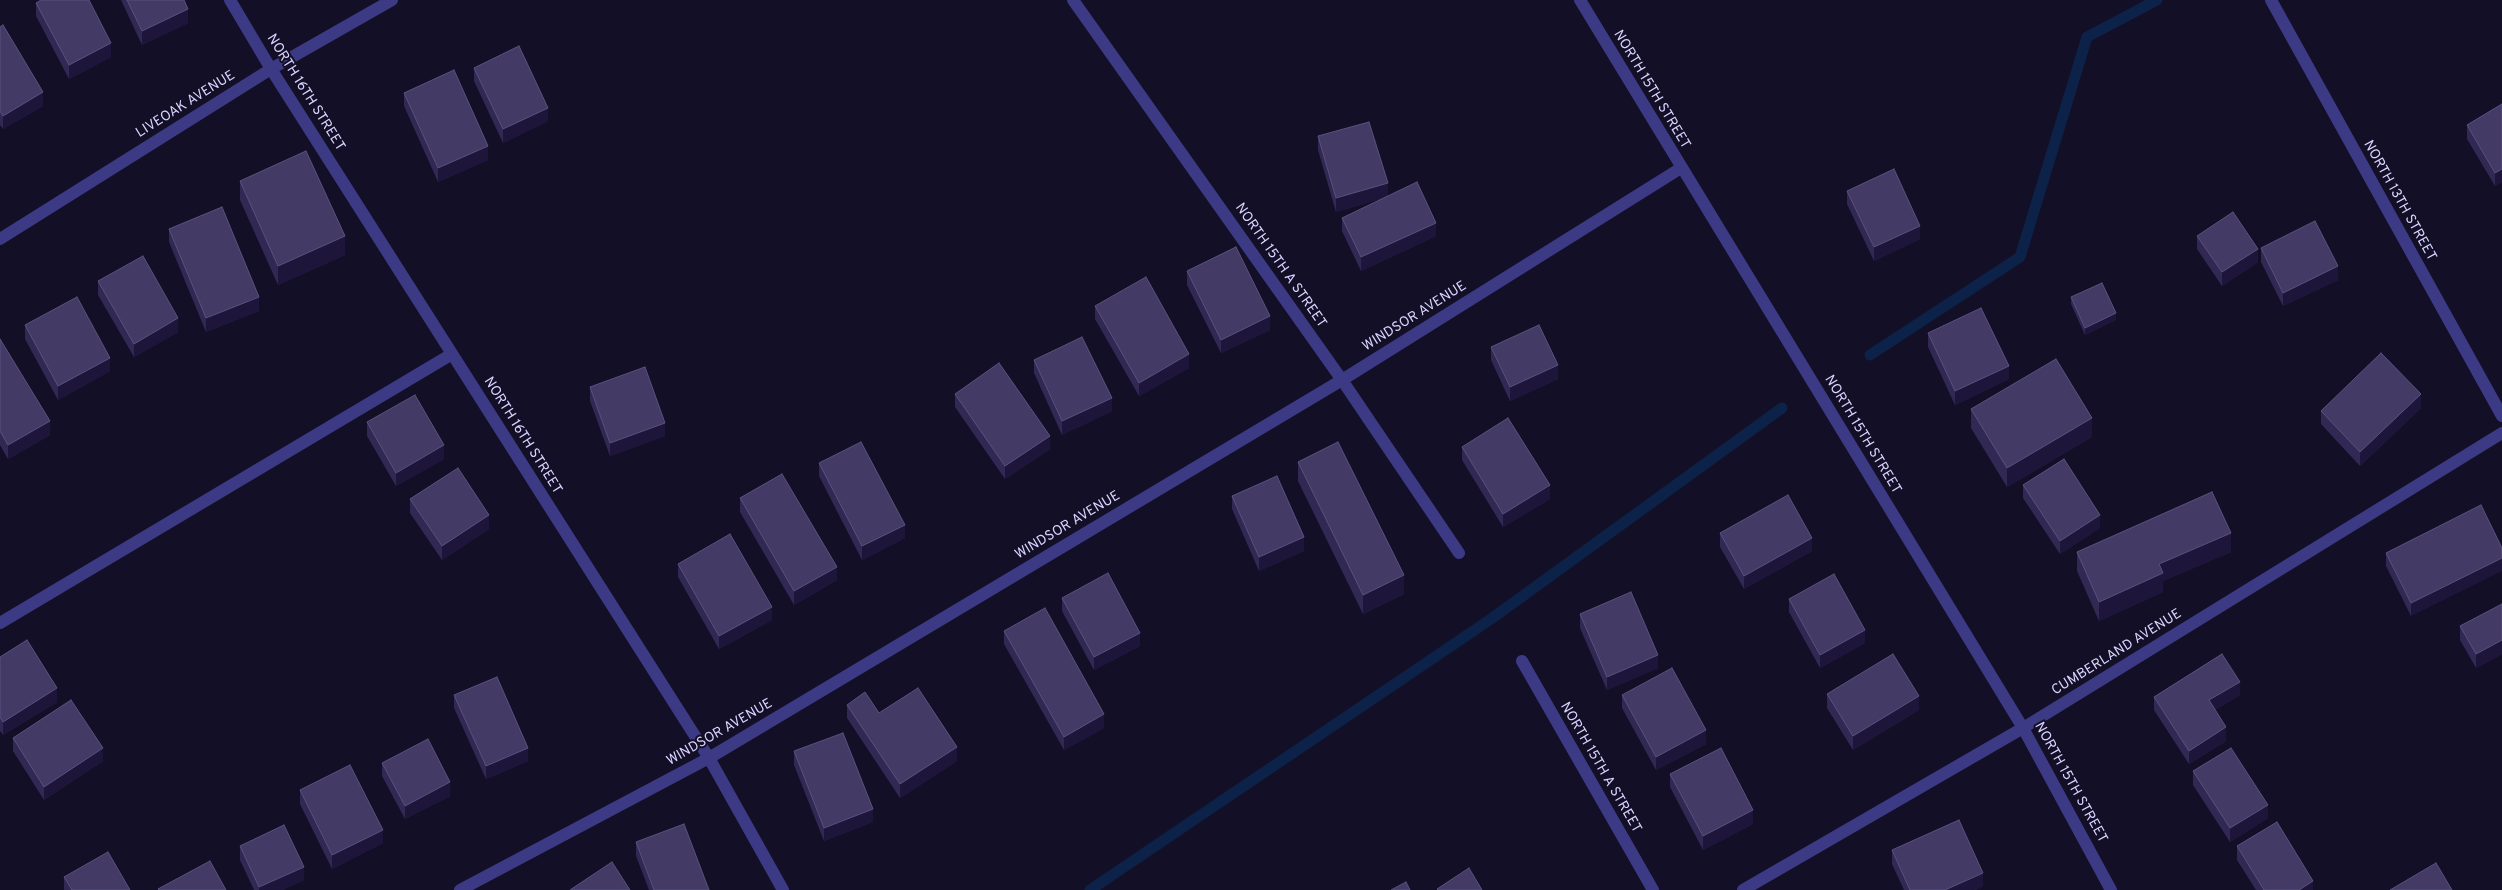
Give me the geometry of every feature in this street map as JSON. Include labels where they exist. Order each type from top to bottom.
[{"type":"street","name":"NORTH 16TH STREET","points":[[230,0],[709,758],[783,890]]},
{"type":"street","name":"LIVEOAK AVENUE","points":[[0,239],[272,69],[392,0]]},
{"type":"street","name":"NORTH 15TH A STREET","points":[[1073,0],[1342,380],[1459,553]]},
{"type":"street","name":"NORTH 15TH STREET","points":[[1580,0],[2023,728],[2111,890]]},
{"type":"street","name":"NORTH 13TH STREET","points":[[2271,0],[2502,416]]},
{"type":"street","name":"WINDSOR AVENUE","points":[[460,890],[709,758],[1342,380],[1681,168]]},
{"type":"street","points":[[0,623],[452,354]]},
{"type":"street","name":"CUMBERLAND AVENUE","points":[[1743,890],[2023,728],[2502,433]]},
{"type":"street","name":"NORTH 15TH A STREET","points":[[1522,661],[1653,890]]},
{"type":"building","points":[[41,0],[89,0],[111,43],[69,65],[36,3]]},
{"type":"building","points":[[127,0],[184,0],[188,9],[142,31]]},
{"type":"building","points":[[3,25],[43,92],[3,116],[0,111],[0,27]]},
{"type":"building","points":[[519,46],[548,108],[503,129],[474,68]]},
{"type":"building","points":[[454,70],[488,146],[438,168],[404,93]]},
{"type":"building","points":[[2502,104],[2502,169],[2495,173],[2467,125]]},
{"type":"building","points":[[1369,122],[1388,183],[1336,198],[1318,136]]},
{"type":"building","points":[[306,151],[345,236],[278,266],[240,181]]},
{"type":"building","points":[[1894,169],[1920,226],[1874,247],[1847,191]]},
{"type":"building","points":[[1417,182],[1436,223],[1361,257],[1342,218]]},
{"type":"building","points":[[222,207],[259,297],[206,318],[169,229]]},
{"type":"building","points":[[2233,212],[2258,249],[2222,272],[2197,236]]},
{"type":"building","points":[[2315,221],[2338,266],[2283,293],[2261,248]]},
{"type":"building","points":[[1236,247],[1270,316],[1221,340],[1187,271]]},
{"type":"building","points":[[143,256],[178,318],[134,344],[98,281]]},
{"type":"building","points":[[1146,277],[1189,354],[1139,383],[1095,306]]},
{"type":"building","points":[[2102,283],[2116,313],[2085,328],[2071,297]]},
{"type":"building","points":[[77,297],[110,358],[58,386],[25,325]]},
{"type":"building","points":[[1981,308],[2009,366],[1955,391],[1928,333]]},
{"type":"building","points":[[1539,325],[1558,365],[1510,387],[1491,347]]},
{"type":"building","points":[[1082,337],[1112,398],[1062,421],[1034,360]]},
{"type":"building","points":[[0,339],[50,421],[8,445],[0,431]]},
{"type":"building","points":[[2381,353],[2421,394],[2360,452],[2321,411]]},
{"type":"building","points":[[2056,359],[2092,418],[2007,468],[1971,409]]},
{"type":"building","points":[[999,363],[1050,436],[1005,466],[955,394]]},
{"type":"building","points":[[645,367],[665,423],[610,443],[590,387]]},
{"type":"building","points":[[415,395],[444,445],[396,473],[367,422]]},
{"type":"building","points":[[1508,418],[1550,485],[1503,514],[1462,447]]},
{"type":"building","points":[[861,442],[905,525],[862,546],[819,463]]},
{"type":"building","points":[[1338,442],[1404,575],[1363,595],[1298,462]]},
{"type":"building","points":[[2064,459],[2100,515],[2060,541],[2023,485]]},
{"type":"building","points":[[458,468],[489,515],[442,546],[410,499]]},
{"type":"building","points":[[782,474],[837,567],[794,591],[740,498]]},
{"type":"building","points":[[1277,476],[1304,537],[1259,557],[1232,496]]},
{"type":"building","points":[[2212,492],[2231,533],[2159,564],[2163,573],[2099,602],[2077,552]]},
{"type":"building","points":[[1788,495],[1812,538],[1744,576],[1720,533]]},
{"type":"building","points":[[2481,505],[2502,548],[2502,558],[2411,603],[2386,553]]},
{"type":"building","points":[[730,534],[772,607],[719,636],[678,564]]},
{"type":"building","points":[[1108,573],[1140,633],[1094,657],[1062,598]]},
{"type":"building","points":[[1834,574],[1865,630],[1820,655],[1789,599]]},
{"type":"building","points":[[1631,592],[1658,655],[1607,677],[1580,614]]},
{"type":"building","points":[[2502,604],[2502,640],[2476,654],[2460,626]]},
{"type":"building","points":[[1045,608],[1104,714],[1064,737],[1004,631]]},
{"type":"building","points":[[27,640],[57,688],[3,722],[0,717],[0,657]]},
{"type":"building","points":[[1893,654],[1919,696],[1853,736],[1827,694]]},
{"type":"building","points":[[2222,654],[2240,682],[2209,700],[2226,727],[2189,751],[2154,697]]},
{"type":"building","points":[[1672,668],[1706,730],[1656,757],[1622,695]]},
{"type":"building","points":[[497,677],[528,748],[486,766],[454,695]]},
{"type":"building","points":[[918,688],[957,747],[900,784],[847,705],[865,692],[879,713]]},
{"type":"building","points":[[71,700],[103,748],[44,787],[13,738]]},
{"type":"building","points":[[843,733],[873,809],[824,828],[794,751]]},
{"type":"building","points":[[428,739],[450,782],[405,806],[382,763]]},
{"type":"building","points":[[1721,748],[1753,810],[1703,836],[1670,774]]},
{"type":"building","points":[[2231,748],[2268,805],[2230,828],[2193,771]]},
{"type":"building","points":[[350,765],[383,830],[332,855],[300,790]]},
{"type":"building","points":[[1959,820],[1983,873],[1945,890],[1910,890],[1892,850]]},
{"type":"building","points":[[2277,822],[2313,881],[2299,890],[2264,890],[2237,846]]},
{"type":"building","points":[[684,824],[709,890],[654,890],[636,842]]},
{"type":"building","points":[[284,825],[304,867],[259,887],[240,846]]},
{"type":"building","points":[[108,852],[130,890],[72,890],[64,877]]},
{"type":"building","points":[[210,861],[226,890],[158,889]]},
{"type":"building","points":[[612,862],[630,890],[570,890]]},
{"type":"building","points":[[2436,863],[2452,890],[2390,890]]},
{"type":"building","points":[[1469,868],[1482,890],[1437,889]]},
{"type":"building","points":[[1406,882],[1410,890],[1391,890]]},
{"type":"waterway","points":[[1870,355],[2020,257],[2087,37],[2157,0]]},
{"type":"waterway","points":[[1090,890],[1491,619],[1782,408]]}]
